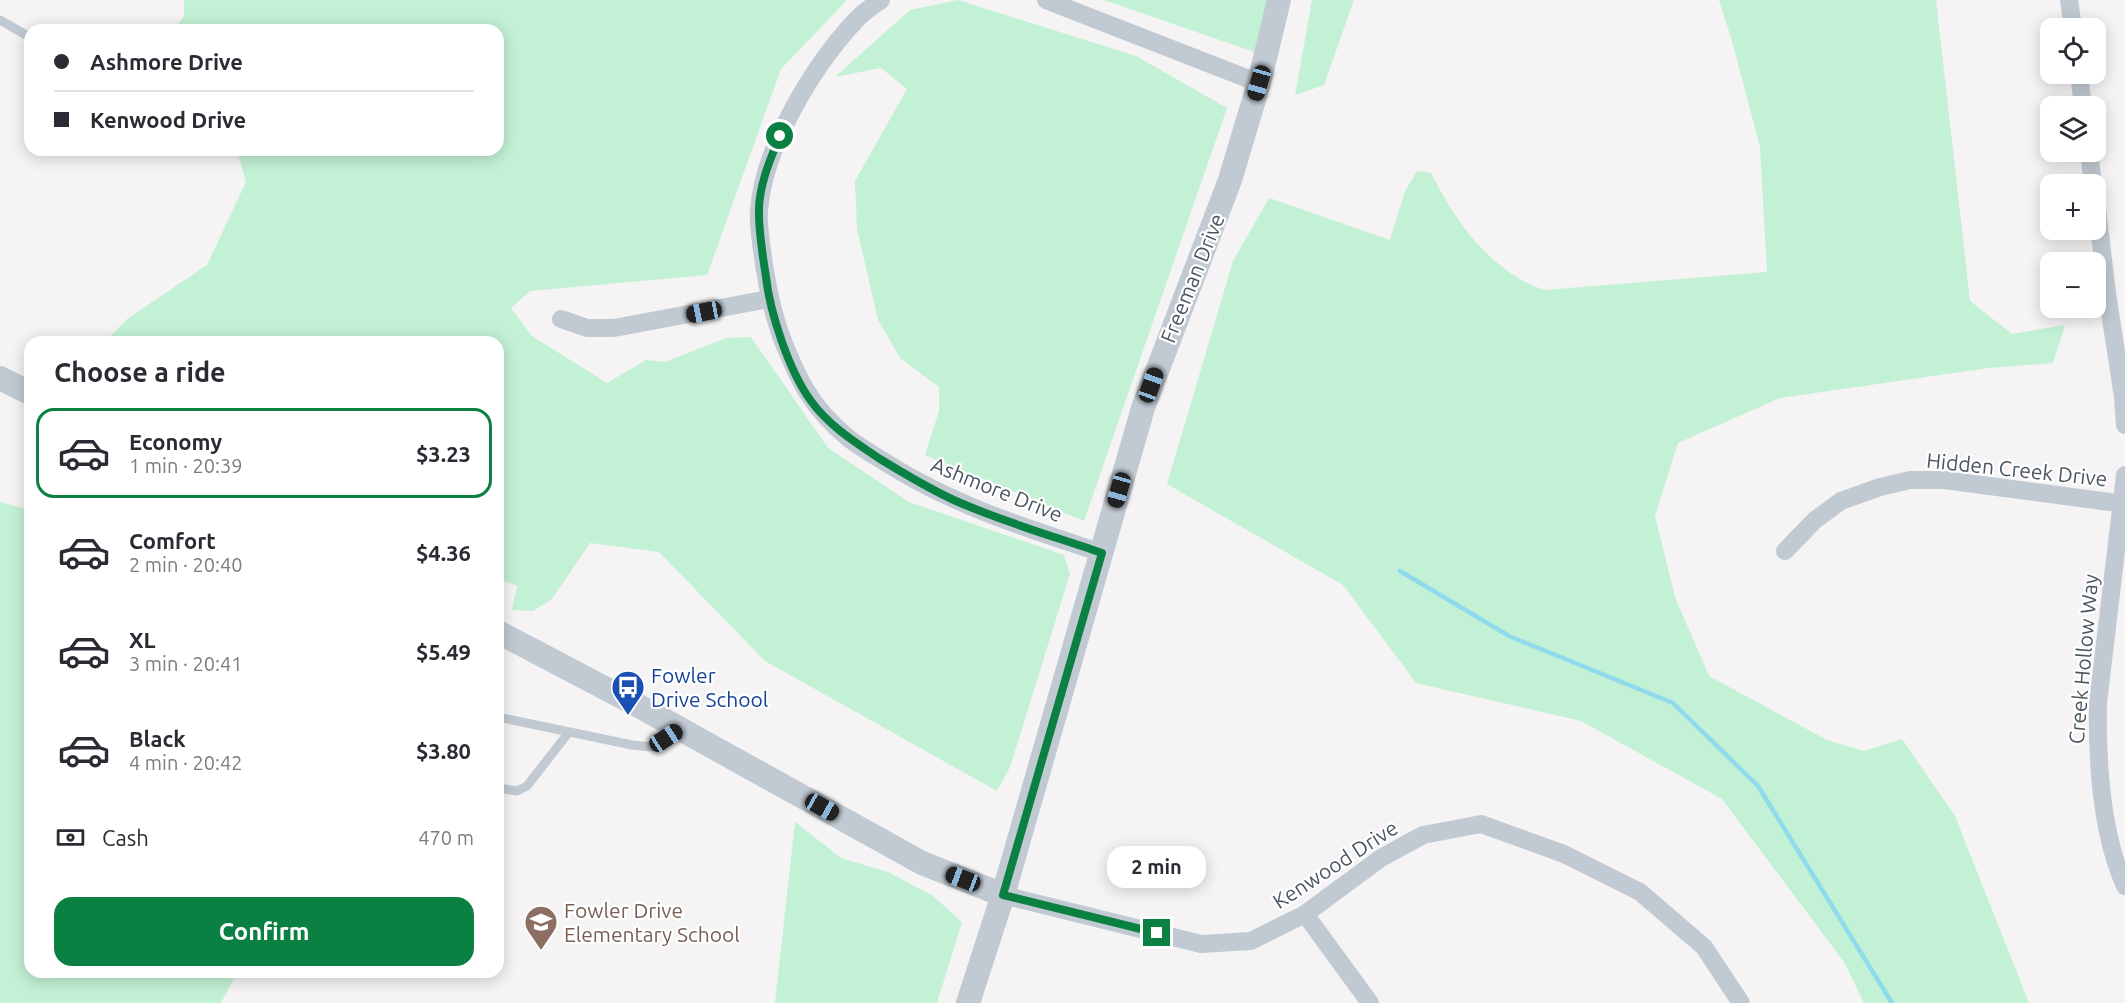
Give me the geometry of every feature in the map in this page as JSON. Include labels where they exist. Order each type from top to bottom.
[{"type":"street","name":"Ashmore Drive","points":[[881,0],[858,18],[822,62],[788,119],[773,152],[763,183],[759,213],[769,299],[794,370],[810,400],[849,439],[911,478],[955,501],[1000,519],[1102,553]]},
{"type":"street","points":[[1046,0],[1259,83]]},
{"type":"street","name":"Freeman Drive","points":[[968,1003],[1003,895],[1143,408],[1230,180],[1259,83],[1279,0]]},
{"type":"street","points":[[2069,0],[2072,18]]},
{"type":"street","points":[[2101,240],[2125,425]]},
{"type":"street","points":[[561,319],[587,328],[614,328],[769,299]]},
{"type":"street","points":[[0,378],[24,390]]},
{"type":"street","name":"Creek Hollow Way","points":[[2125,475],[2098,703],[2097,740],[2103,804],[2112,846],[2125,886]]},
{"type":"street","name":"Hidden Creek Drive","points":[[1785,551],[1815,520],[1841,501],[1880,487],[1910,480],[1944,480],[2123,504]]},
{"type":"street","points":[[504,635],[681,729],[922,863],[1003,895]]},
{"type":"street","name":"Kenwood Drive","points":[[1003,895],[1201,944],[1251,941],[1305,914],[1381,858],[1423,835],[1481,824],[1564,854],[1640,892],[1704,946],[1741,1003]]},
{"type":"street","points":[[1305,914],[1370,1003]]},
{"type":"lane","points":[[0,20],[24,33]]},
{"type":"lane","points":[[504,718],[632,745],[652,747],[681,729]]},
{"type":"lane","points":[[504,789],[517,790],[527,786],[568,732]]},
{"type":"green space","points":[[184,0],[847,0],[781,69],[707,275],[530,291],[511,308],[532,336],[607,383],[646,360],[665,362],[726,338],[751,337],[828,448],[909,502],[1064,555],[1070,574],[1010,767],[997,791],[765,661],[659,552],[590,543],[552,599],[533,611],[512,610],[517,586],[504,581],[504,336],[111,336],[127,319],[207,265],[246,182],[239,156],[504,156],[504,24],[178,24],[184,16]]},
{"type":"green space","points":[[958,0],[1136,56],[1227,108],[1084,521],[925,455],[939,411],[939,387],[901,359],[878,320],[857,229],[855,181],[907,89],[881,68],[835,77],[910,10]]},
{"type":"green space","points":[[1104,0],[1268,0],[1257,53]]},
{"type":"green space","points":[[1312,0],[1354,0],[1324,85],[1295,95]]},
{"type":"green space","points":[[1719,0],[1936,0],[1970,301],[2012,334],[2065,325],[2053,363],[1989,368],[1780,398],[1678,443],[1655,516],[1675,597],[1709,676],[1827,740],[1864,751],[1902,739],[1955,816],[2029,1003],[1864,1003],[1844,962],[1722,799],[1581,721],[1416,683],[1343,585],[1167,484],[1233,261],[1269,198],[1390,240],[1405,191],[1417,171],[1431,173],[1466,231],[1488,255],[1515,276],[1544,290],[1767,272],[1760,147]]},
{"type":"green space","points":[[0,502],[24,508],[24,978],[234,978],[221,1003],[0,1003]]},
{"type":"green space","points":[[795,822],[841,858],[888,872],[933,896],[962,922],[937,1003],[775,1003]]},
{"type":"waterway","points":[[1400,571],[1509,636],[1673,703],[1758,786],[1892,1003]]},
{"type":"place","name":"Fowler Drive School","points":[[628,716]]},
{"type":"place","name":"Fowler Drive Elementary School","points":[[541,951]]},
{"type":"route","points":[[780,136],[763,183],[759,213],[763,254],[769,299],[775,319],[794,370],[810,400],[849,439],[911,478],[955,501],[1000,519],[1102,553],[1003,895],[1157,933]]}]
